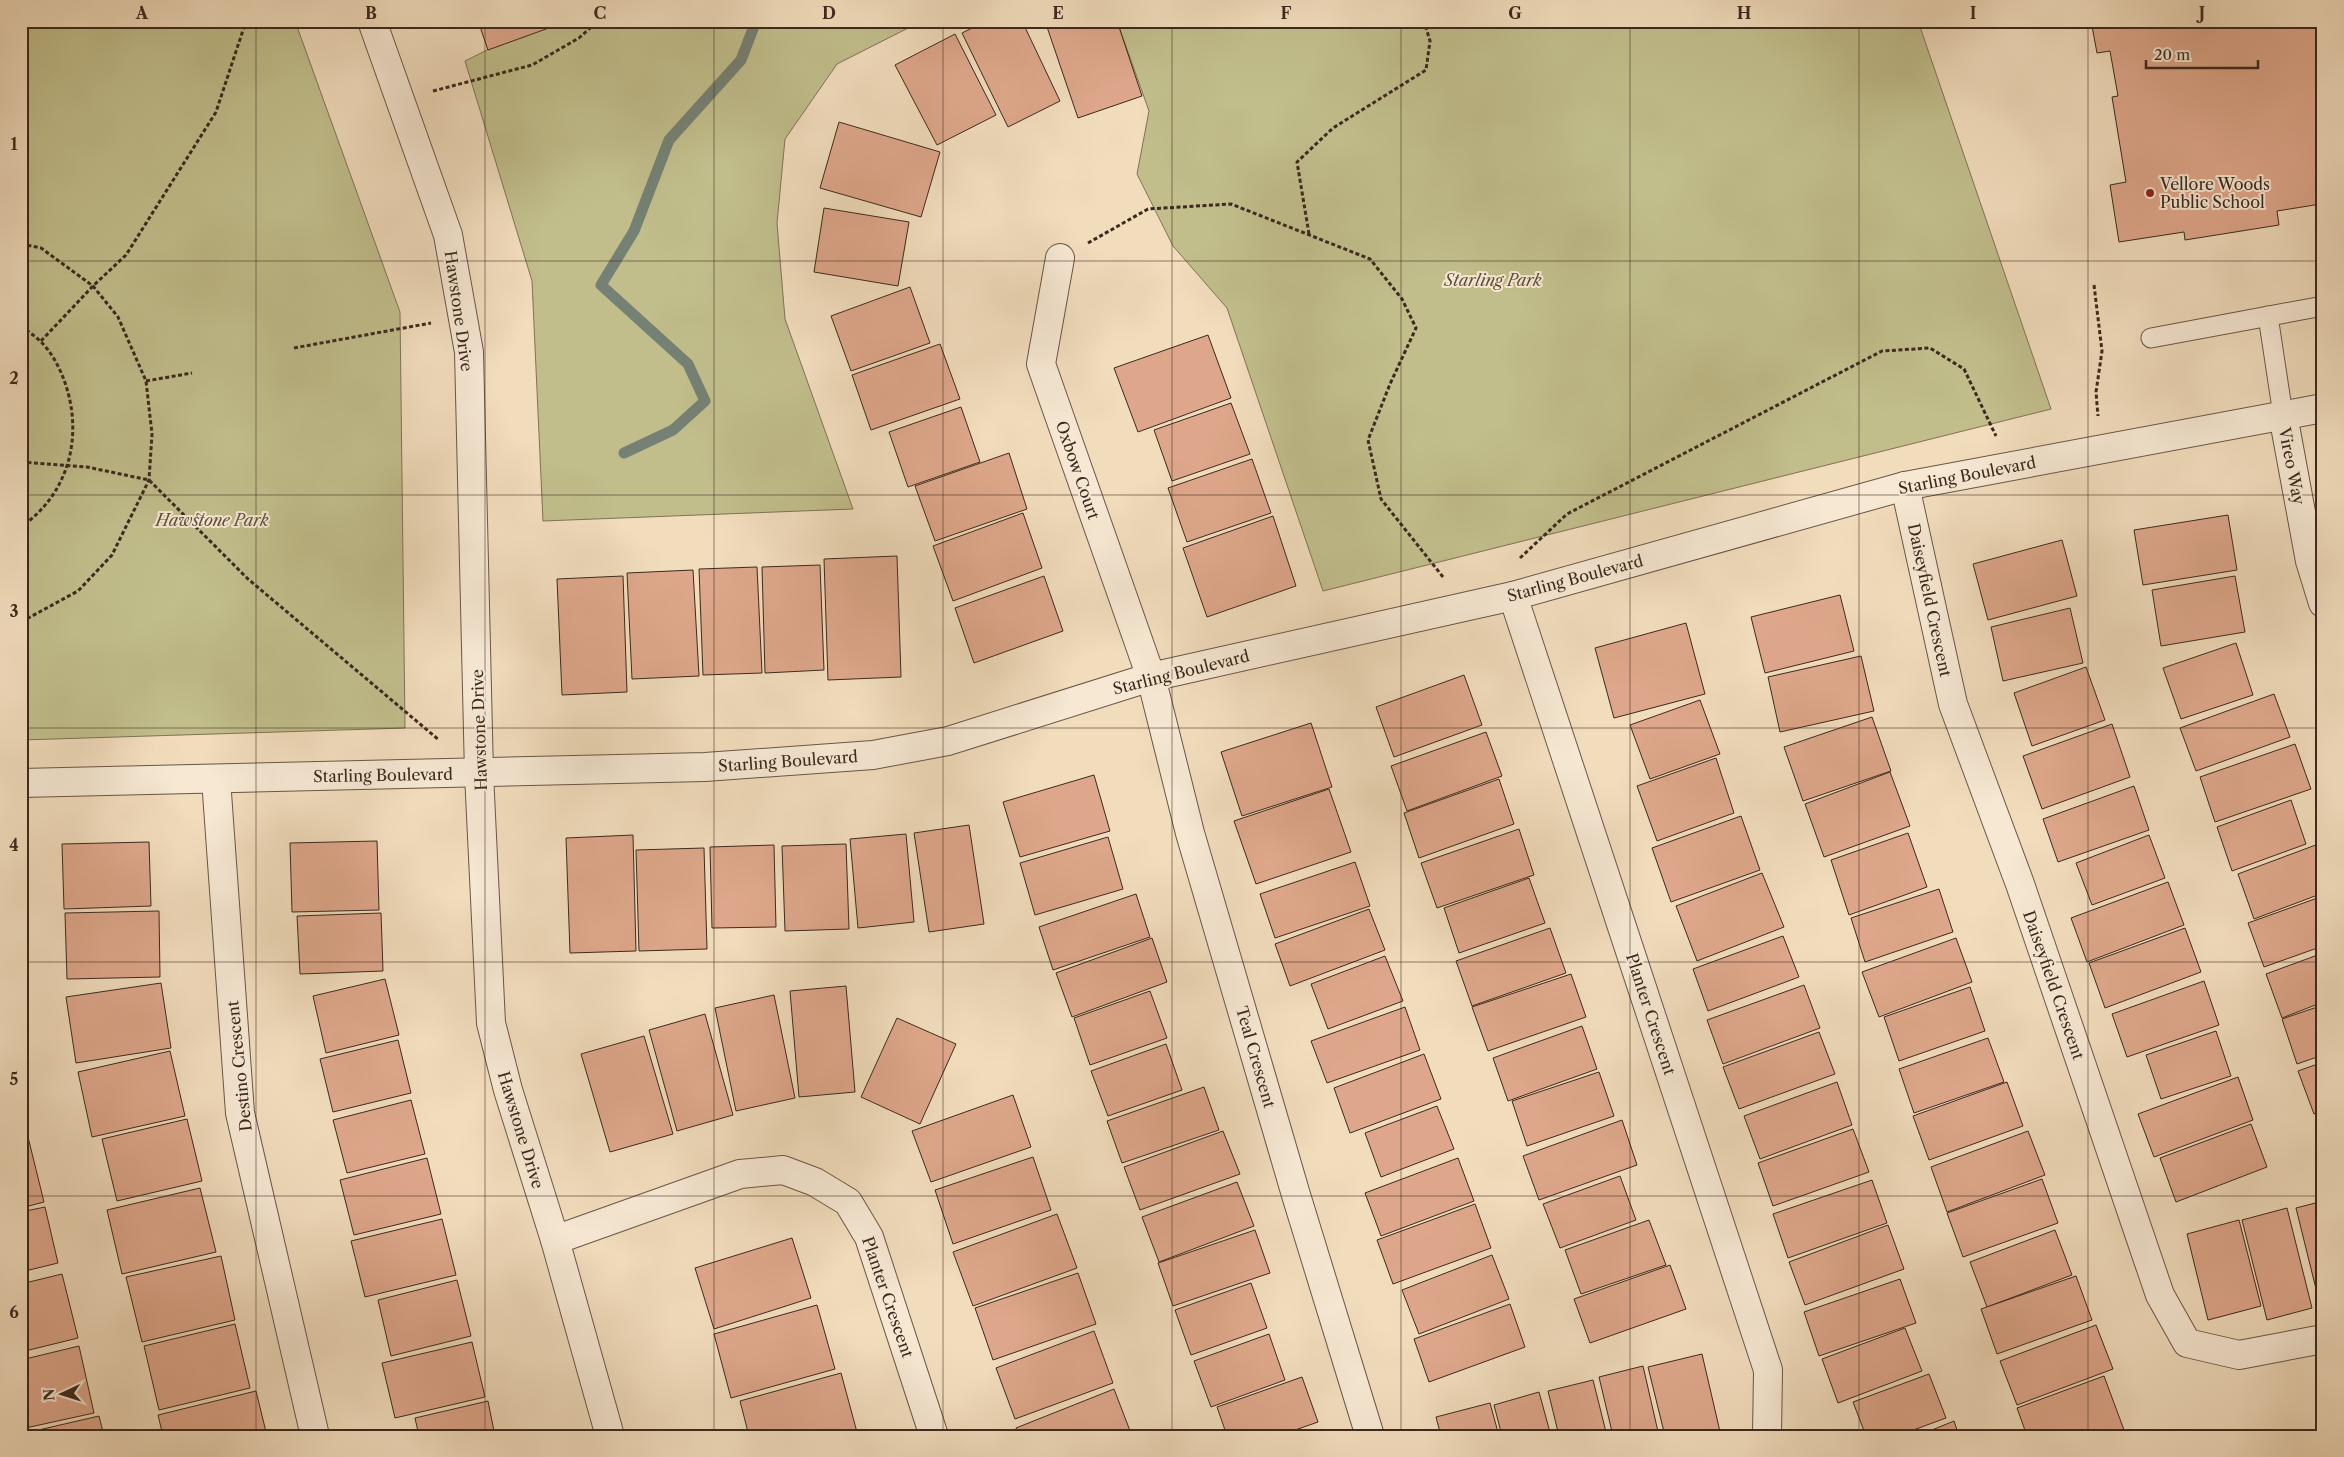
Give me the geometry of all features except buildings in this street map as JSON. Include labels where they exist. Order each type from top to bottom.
[{"type":"street","name":"Hawstone Drive","points":[[372,21],[448,235],[469,352],[480,774],[491,1023],[508,1090],[555,1240],[610,1436]]},
{"type":"street","name":"Oxbow Court","points":[[1060,258],[1041,364],[1151,677]]},
{"type":"street","name":"Starling Boulevard","points":[[21,783],[480,774],[705,767],[874,756],[948,741],[1151,677],[1513,596],[1905,486],[2323,408]]},
{"type":"street","name":"Vireo Way","points":[[2282,415],[2310,561],[2323,603]]},
{"type":"street","name":"Daiseyfield Crescent","points":[[1905,486],[1953,704],[2020,884],[2160,1295],[2188,1343],[2239,1355],[2323,1340]]},
{"type":"street","name":"Planter Crescent","points":[[1513,596],[1768,1370],[1767,1436]]},
{"type":"street","name":"Teal Crescent","points":[[1151,677],[1190,833],[1370,1436]]},
{"type":"street","name":"Destino Crescent","points":[[216,779],[240,1113],[315,1436]]},
{"type":"street","name":"Planter Crescent","points":[[555,1240],[740,1174],[783,1170],[816,1182],[848,1202],[870,1237],[934,1436]]},
{"type":"lane","points":[[2151,338],[2323,306]]},
{"type":"lane","points":[[2268,316],[2282,415]]},
{"type":"path","points":[[41,342],[93,286],[126,255],[216,112],[246,21]]},
{"type":"path","points":[[400,99],[532,65],[579,38],[598,21]]},
{"type":"path","points":[[1309,235],[1298,162],[1333,128],[1426,70],[1430,41],[1424,21]]},
{"type":"path","points":[[1060,258],[1148,209],[1231,204],[1370,259],[1402,299],[1416,328],[1390,384],[1368,440],[1381,499],[1467,607]]},
{"type":"path","points":[[21,244],[41,248],[93,286],[118,318],[146,381],[152,434],[149,480],[112,555],[78,591],[21,622]]},
{"type":"path","points":[[2094,285],[2102,351],[2096,392],[2100,450]]},
{"type":"path","points":[[294,348],[463,317]]},
{"type":"path","points":[[21,326],[41,342],[60,368],[71,400],[74,433],[68,465],[50,499],[21,527]]},
{"type":"path","points":[[1517,560],[1567,514],[1882,351],[1930,348],[1964,369],[2010,466]]},
{"type":"path","points":[[146,381],[192,373]]},
{"type":"path","points":[[21,462],[68,465],[149,480],[248,579],[480,774]]},
{"type":"green space","name":"Hawstone Park","points":[[21,21],[295,21],[400,312],[405,728],[21,740]]},
{"type":"green space","points":[[545,21],[922,21],[837,64],[785,139],[777,223],[785,319],[853,509],[543,521],[532,281],[465,61]]},
{"type":"green space","name":"Starling Park","points":[[1117,21],[1918,21],[2051,409],[1323,591],[1227,308],[1173,246],[1137,174],[1149,111]]},
{"type":"waterway","points":[[624,453],[673,430],[705,401],[688,364],[601,285],[634,231],[669,140],[741,60],[756,21]]},
{"type":"place","name":"Vellore Woods Public School","points":[[2150,193]]}]
